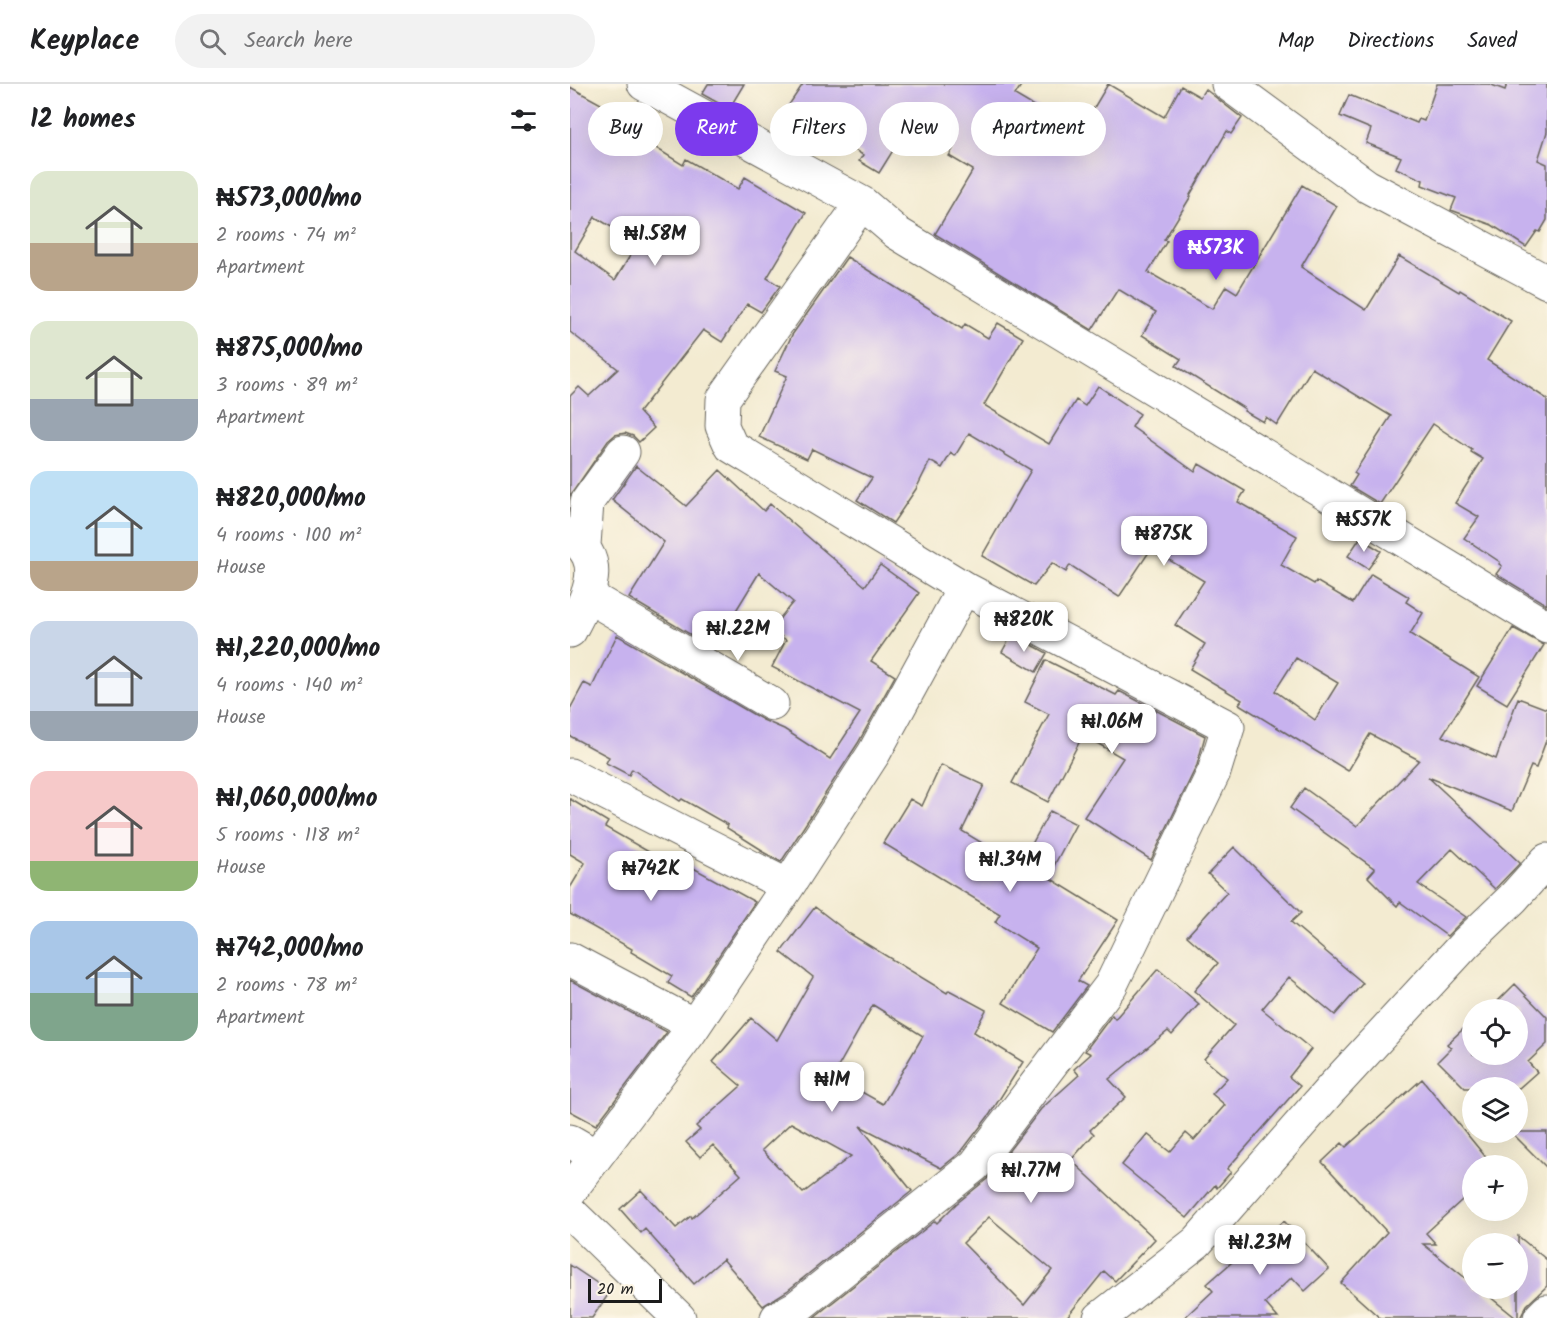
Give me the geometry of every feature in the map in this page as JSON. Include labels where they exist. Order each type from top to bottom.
[{"type":"street","points":[[644,84],[862,203],[897,233],[1547,627]]},
{"type":"street","points":[[1228,84],[1367,186],[1547,282]]},
{"type":"street","points":[[777,1318],[797,1307],[975,1165],[1111,985],[1214,772],[1228,727],[964,588],[731,446],[722,426],[723,399],[862,203]]},
{"type":"street","points":[[570,631],[588,596],[593,573],[577,541],[587,502],[623,452]]},
{"type":"street","points":[[570,1191],[583,1148],[694,1025],[788,885],[874,753],[964,588]]},
{"type":"street","points":[[588,596],[772,704]]},
{"type":"street","points":[[570,775],[788,885]]},
{"type":"street","points":[[1100,1318],[1197,1242],[1339,1080],[1466,943],[1545,867]]},
{"type":"street","points":[[570,959],[694,1025]]},
{"type":"street","points":[[570,1212],[679,1318]]},
{"type":"street","points":[[1540,1318],[1547,1311]]},
{"type":"building","points":[[708,84],[744,84],[733,102],[716,102],[702,94]]},
{"type":"building","points":[[803,84],[1022,84],[1015,95],[1027,102],[971,102],[971,156],[1106,156],[1106,102],[1097,102],[1108,84],[1164,117],[1181,86],[1200,97],[1205,89],[1242,118],[1231,134],[1227,131],[1148,272],[1212,309],[1226,286],[1237,293],[1302,185],[1337,206],[1301,267],[1366,310],[1399,256],[1511,321],[1487,360],[1547,399],[1547,605],[1496,574],[1502,566],[1500,562],[1464,538],[1479,517],[1455,503],[1483,459],[1433,424],[1380,504],[1350,486],[1357,475],[1354,473],[1391,416],[1312,368],[1277,425],[1266,417],[1263,422],[1176,366],[1181,359],[1142,335],[1156,312],[1118,289],[1092,330],[935,234],[973,170],[949,156],[959,156],[959,102],[879,102],[879,156],[890,156],[879,173],[859,161],[862,156],[867,156],[867,102],[791,102]]},
{"type":"building","points":[[1437,84],[1489,84],[1505,90],[1507,84],[1547,84],[1547,132],[1538,160],[1547,164],[1547,220],[1540,232],[1537,231],[1526,247],[1492,225],[1451,210],[1456,198],[1422,185],[1423,180],[1396,168],[1401,157],[1366,143],[1371,129],[1340,116],[1349,95],[1417,123],[1419,119],[1424,121]]},
{"type":"building","points":[[570,87],[597,102],[588,102],[588,156],[663,156],[663,152],[683,165],[686,159],[738,189],[745,177],[806,213],[767,278],[780,286],[761,312],[747,304],[722,342],[703,330],[639,412],[654,428],[639,442],[633,436],[625,433],[615,435],[608,441],[570,496],[570,396],[579,387],[589,396],[618,369],[570,332]],"holes":[[[595,217],[638,243],[615,280],[575,251]]]},
{"type":"building","points":[[847,257],[962,329],[965,324],[988,338],[998,323],[1023,338],[984,405],[1049,444],[1076,400],[1085,406],[1098,386],[1140,414],[1132,427],[1195,472],[1199,464],[1245,491],[1238,502],[1297,536],[1281,565],[1314,584],[1316,581],[1353,603],[1371,574],[1409,597],[1406,602],[1423,613],[1410,634],[1479,677],[1442,736],[1496,759],[1518,698],[1547,709],[1547,738],[1536,768],[1531,766],[1512,811],[1428,777],[1520,863],[1495,889],[1452,849],[1418,884],[1466,917],[1447,936],[1400,902],[1397,906],[1368,877],[1375,869],[1290,808],[1304,788],[1357,826],[1419,760],[1370,734],[1348,771],[1239,704],[1242,700],[1190,669],[1205,644],[1175,625],[1204,581],[1151,549],[1119,597],[1070,565],[1066,572],[1052,563],[1034,586],[982,556],[1031,470],[969,433],[955,456],[951,453],[942,468],[930,461],[916,489],[893,523],[857,500],[872,478],[812,449],[807,459],[759,437],[787,376],[775,371],[792,335]],"holes":[[[1296,658],[1338,683],[1315,720],[1275,691]]]},
{"type":"building","points":[[636,466],[686,506],[720,470],[764,511],[770,504],[865,586],[880,565],[919,593],[871,661],[895,676],[858,743],[781,862],[727,828],[728,825],[682,799],[680,801],[632,769],[629,775],[606,763],[609,757],[570,736],[570,709],[584,683],[592,687],[617,635],[763,720],[784,729],[830,759],[860,713],[772,667],[786,640],[771,629],[793,602],[759,573],[713,648],[629,598],[664,542],[612,500]]},
{"type":"building","points":[[1360,538],[1381,551],[1368,569],[1348,556]]},
{"type":"building","points":[[1513,628],[1544,645],[1507,704],[1477,686]]},
{"type":"building","points":[[1012,634],[1047,653],[1036,672],[1002,652]]},
{"type":"building","points":[[1046,660],[1116,695],[1119,691],[1205,736],[1197,765],[1151,860],[1084,817],[1123,758],[1083,735],[1048,802],[1012,783],[1049,714],[1025,702]]},
{"type":"building","points":[[941,765],[984,785],[962,831],[1020,866],[1050,811],[1076,824],[1048,877],[1118,920],[1078,981],[1087,986],[1052,1032],[1003,1003],[1037,948],[995,922],[1000,914],[883,843],[910,799],[922,806]]},
{"type":"building","points":[[570,799],[608,822],[605,827],[675,867],[679,860],[755,902],[691,997],[668,983],[672,976],[631,952],[632,949],[570,914],[570,888],[585,863],[570,854]]},
{"type":"building","points":[[1234,847],[1301,913],[1291,922],[1363,983],[1335,1015],[1289,977],[1262,1009],[1311,1049],[1289,1077],[1300,1086],[1227,1169],[1231,1172],[1217,1188],[1215,1185],[1187,1218],[1122,1165],[1147,1134],[1170,1152],[1186,1133],[1194,1140],[1225,1105],[1212,1094],[1227,1078],[1204,1059],[1234,1025],[1194,991],[1218,963],[1187,936],[1227,892],[1208,874]]},
{"type":"building","points":[[815,907],[850,934],[947,993],[949,990],[986,1010],[974,1032],[1023,1062],[990,1114],[961,1152],[941,1168],[860,1126],[912,1191],[787,1291],[763,1306],[723,1259],[694,1284],[645,1229],[641,1233],[620,1209],[641,1190],[676,1228],[691,1216],[692,1218],[741,1175],[713,1145],[700,1157],[686,1142],[700,1130],[696,1126],[741,1086],[713,1062],[751,1018],[777,1040],[813,977],[781,952]],"holes":[[[873,1005],[923,1036],[883,1104],[833,1076]],[[791,1123],[851,1156],[803,1193],[762,1150]]]},
{"type":"building","points":[[1158,969],[1199,1004],[1172,1035],[1168,1031],[1109,1079],[1126,1097],[1090,1130],[1094,1134],[1071,1160],[1155,1239],[1115,1281],[1104,1271],[1066,1318],[813,1318],[935,1221],[937,1223],[987,1179],[1041,1109],[1079,1075],[1074,1069],[1091,1054],[1085,1051],[1112,1015],[1115,1019]],"holes":[[[989,1217],[1052,1270],[1024,1305],[963,1243]]]},
{"type":"building","points":[[570,980],[667,1032],[596,1125],[570,1111]]},
{"type":"building","points":[[1515,984],[1547,1017],[1547,1044],[1528,1062],[1528,999],[1500,999]]},
{"type":"building","points":[[1462,1030],[1462,1065],[1528,1065],[1528,1062],[1537,1072],[1528,1080],[1528,1077],[1462,1077],[1462,1085],[1438,1061],[1451,1048],[1447,1044]]},
{"type":"building","points":[[1422,1079],[1462,1128],[1462,1143],[1474,1143],[1484,1155],[1462,1155],[1462,1200],[1426,1233],[1436,1244],[1423,1244],[1462,1275],[1462,1299],[1493,1299],[1516,1318],[1380,1318],[1341,1283],[1387,1232],[1322,1162],[1342,1143],[1346,1147]]},
{"type":"building","points":[[1528,1132],[1547,1132],[1547,1168],[1522,1143],[1528,1143]]},
{"type":"building","points":[[1284,1221],[1329,1269],[1305,1291],[1292,1277],[1265,1303],[1278,1318],[1184,1318],[1213,1291],[1207,1284],[1232,1262],[1228,1258],[1249,1239],[1256,1246]]},
{"type":"building","points":[[1528,1244],[1547,1260],[1547,1286],[1527,1305],[1518,1318],[1518,1299],[1528,1299]]},
{"type":"building","points":[[570,1265],[610,1292],[592,1318],[570,1318]]}]
